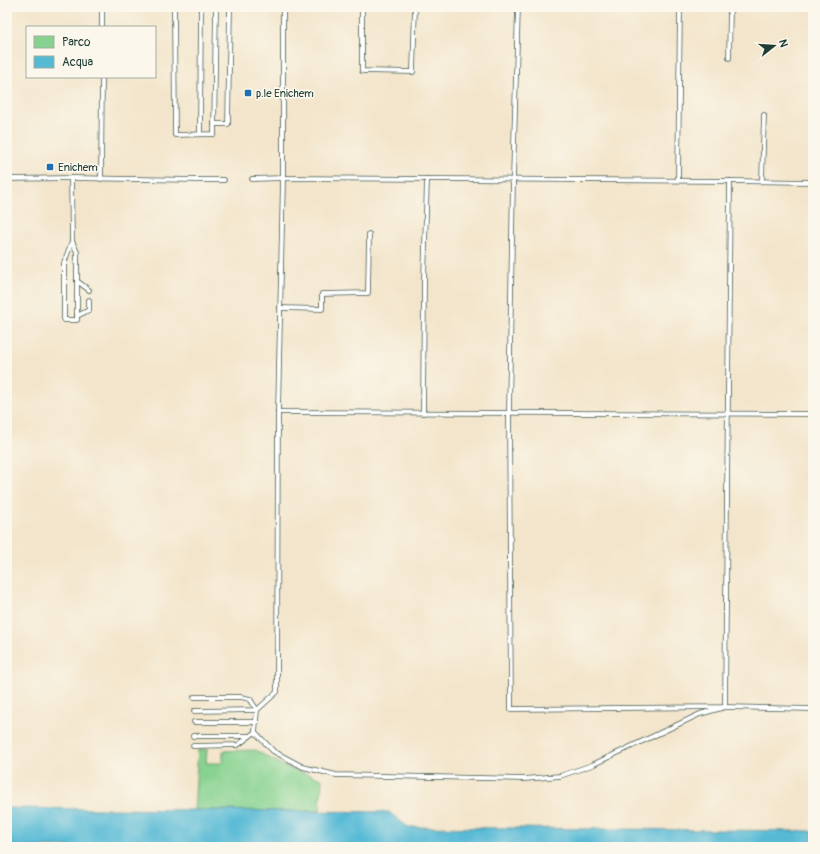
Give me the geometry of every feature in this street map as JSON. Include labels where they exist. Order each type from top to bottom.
[{"type":"lane","points":[[102,7],[102,26]]},
{"type":"lane","points":[[174,7],[175,135],[214,134],[216,7]]},
{"type":"lane","points":[[200,134],[201,7]]},
{"type":"lane","points":[[214,124],[228,124],[230,7]]},
{"type":"lane","points":[[194,711],[257,710],[278,692],[278,412],[283,178],[283,7]]},
{"type":"lane","points":[[362,7],[362,71],[413,72],[415,7]]},
{"type":"lane","points":[[518,7],[509,413],[511,709],[725,707],[813,709]]},
{"type":"lane","points":[[678,180],[680,7]]},
{"type":"lane","points":[[729,58],[730,7]]},
{"type":"lane","points":[[101,179],[102,78]]},
{"type":"lane","points":[[762,182],[764,115]]},
{"type":"lane","points":[[70,178],[72,241],[64,263],[64,320],[77,320],[77,252],[72,241]]},
{"type":"lane","points":[[7,179],[70,178],[224,180]]},
{"type":"lane","points":[[252,179],[513,179],[813,182]]},
{"type":"lane","points":[[423,412],[424,280],[427,179]]},
{"type":"lane","points":[[725,707],[730,181]]},
{"type":"lane","points":[[280,308],[322,309],[322,294],[368,294],[369,234]]},
{"type":"lane","points":[[77,281],[89,290]]},
{"type":"lane","points":[[77,316],[89,310],[89,300]]},
{"type":"lane","points":[[278,412],[813,414]]},
{"type":"lane","points":[[194,697],[241,697],[250,699],[257,710],[255,732],[273,751],[303,767],[336,776],[524,779],[560,776],[592,765],[700,714],[725,707]]},
{"type":"lane","points":[[194,722],[256,722]]},
{"type":"lane","points":[[193,746],[238,745],[255,732]]},
{"type":"lane","points":[[194,736],[249,736]]},
{"type":"green space","points":[[207,749],[206,763],[223,763],[223,751],[255,750],[286,767],[322,779],[320,811],[194,810],[198,750]]},
{"type":"water","points":[[7,808],[389,812],[408,827],[813,831],[813,847],[7,847]]},
{"type":"place","name":"p.le Enichem","points":[[248,93]]},
{"type":"place","name":"Enichem","points":[[50,167]]}]
